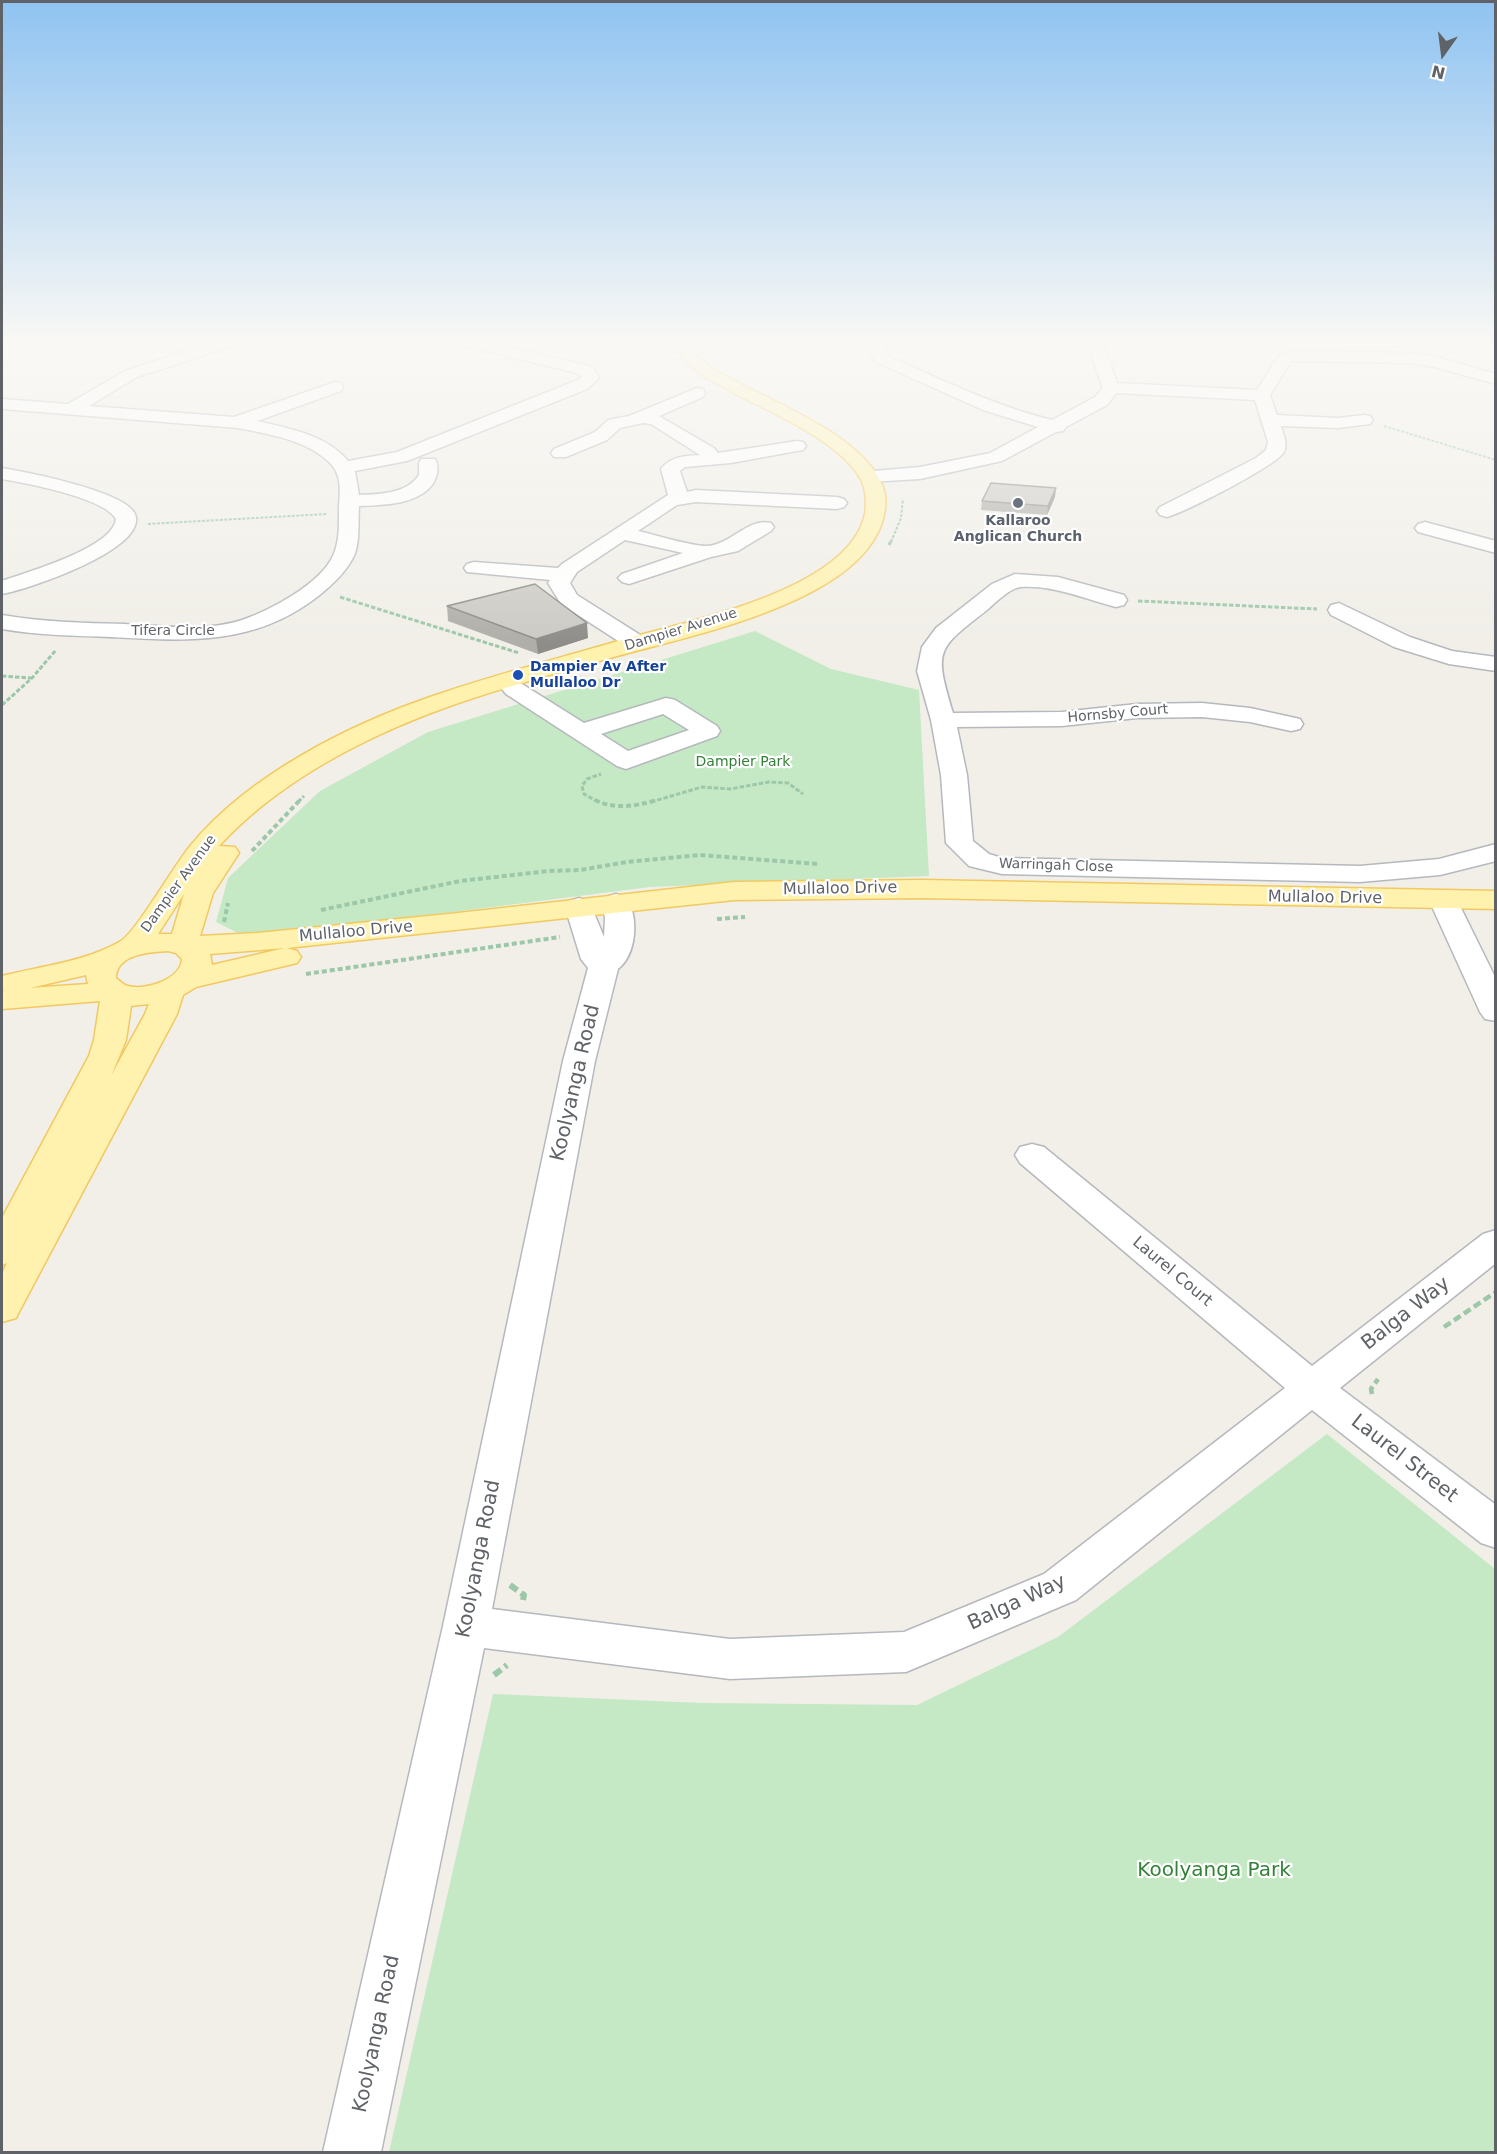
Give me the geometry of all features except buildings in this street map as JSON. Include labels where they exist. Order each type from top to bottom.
[{"type":"main road","name":"Dampier Avenue","points":[[184,945],[199,892],[244,831],[280,797],[360,747],[439,712],[729,626],[802,599],[828,585],[862,561],[873,550],[889,525],[892,496],[889,483],[833,443]]},
{"type":"main road","name":"Dampier Avenue","points":[[847,443],[857,448],[877,476]]},
{"type":"main road","name":"Dampier Avenue","points":[[121,953],[148,929],[181,877],[218,830],[264,792],[326,754],[380,726],[428,706],[707,624],[768,603],[821,577],[852,555],[871,528],[876,506],[874,486],[877,476]]},
{"type":"main road","name":"Mullaloo Drive","points":[[115,992],[141,996],[179,984],[284,958],[589,931],[618,909],[837,900],[1446,906],[1496,913]]},
{"type":"main road","name":"Mullaloo Drive","points":[[1446,906],[1496,900]]},
{"type":"main road","name":"Mullaloo Drive","points":[[121,953],[161,942],[184,945],[366,932],[589,931]]},
{"type":"main road","points":[[2,1308],[161,1014],[179,984],[198,968],[199,960],[194,951],[184,945]]},
{"type":"main road","points":[[2,984],[54,974],[121,953]]},
{"type":"main road","points":[[115,992],[102,984],[101,970],[121,953]]},
{"type":"main road","points":[[2,1000],[115,992]]},
{"type":"main road","points":[[2,1252],[105,1056],[110,1040],[115,992]]},
{"type":"street","points":[[312,443],[344,466],[401,457],[437,443]]},
{"type":"street","points":[[560,453],[585,443]]},
{"type":"street","points":[[693,443],[708,452],[714,460]]},
{"type":"street","points":[[877,476],[939,470],[996,458],[1026,443]]},
{"type":"street","points":[[1167,510],[1263,462],[1275,452],[1276,443]]},
{"type":"street","points":[[681,497],[676,492],[670,469],[680,462],[714,460],[797,446]]},
{"type":"street","points":[[349,507],[404,494],[429,479],[431,474],[428,463]]},
{"type":"street","name":"Tifera Circle","points":[[2,622],[75,629],[193,633],[232,630],[261,620],[314,589],[332,572],[344,556],[349,507],[348,478],[344,466]]},
{"type":"street","points":[[2,474],[29,478],[109,503],[125,514],[125,525],[118,537],[99,549],[2,588]]},
{"type":"street","points":[[637,643],[569,599],[559,583],[569,568],[671,500],[681,497],[837,503]]},
{"type":"street","points":[[629,578],[706,552],[731,547],[764,527]]},
{"type":"street","points":[[1425,528],[1496,548]]},
{"type":"street","points":[[622,533],[706,552]]},
{"type":"street","points":[[471,566],[564,575]]},
{"type":"street","name":"Warringah Close","points":[[1116,600],[1058,583],[1016,580],[1000,589],[944,633],[933,647],[929,671],[943,720],[954,775],[960,843],[979,860],[1002,866],[1360,874],[1440,867],[1496,852]]},
{"type":"street","points":[[1339,610],[1402,642],[1449,657],[1496,664]]},
{"type":"street","points":[[514,688],[581,732],[626,761],[708,732],[666,705],[581,732]]},
{"type":"street","name":"Hornsby Court","points":[[943,720],[1062,719],[1137,711],[1202,710],[1250,715],[1291,724]]},
{"type":"street","points":[[1446,906],[1496,1012]]},
{"type":"street","name":"Koolyanga Road","points":[[589,931],[612,960],[621,929],[618,909]]},
{"type":"street","name":"Koolyanga Road","points":[[352,2152],[466,1626],[579,1061],[589,931]]},
{"type":"street","name":"Laurel Court","points":[[1032,1155],[1312,1388]]},
{"type":"street","name":"Balga Way","points":[[466,1626],[730,1659],[906,1652],[1060,1587],[1496,1243]]},
{"type":"street","name":"Laurel Street","points":[[1312,1388],[1496,1530]]},
{"type":"path","points":[[1438,443],[1496,460]]},
{"type":"path","points":[[125,525],[349,507]]},
{"type":"path","points":[[314,589],[523,654]]},
{"type":"path","points":[[1116,600],[1339,610]]},
{"type":"path","points":[[2,705],[32,678],[75,629]]},
{"type":"path","points":[[2,676],[32,678]]},
{"type":"path","points":[[626,761],[587,779],[582,786],[584,794],[594,802],[621,807],[662,800],[702,787],[731,789],[765,780],[788,784],[800,789],[803,794]]},
{"type":"path","points":[[712,920],[746,917]]},
{"type":"path","points":[[303,974],[589,931]]},
{"type":"path","points":[[1441,1329],[1496,1292]]},
{"type":"path","points":[[1373,1398],[1371,1389],[1381,1374]]},
{"type":"green space","name":"Dampier Park","points":[[755,631],[831,669],[919,690],[929,876],[650,887],[248,938],[216,922],[228,878],[320,791],[428,732]]},
{"type":"green space","name":"Koolyanga Park","points":[[1327,1434],[1495,1569],[1495,2152],[389,2152],[493,1694],[701,1703],[917,1705],[1058,1637]]},
{"type":"place","name":"Kallaroo Anglican Church","points":[[1018,503]]},
{"type":"place","name":"Dampier Av After Mullaloo Dr","points":[[518,675]]}]
